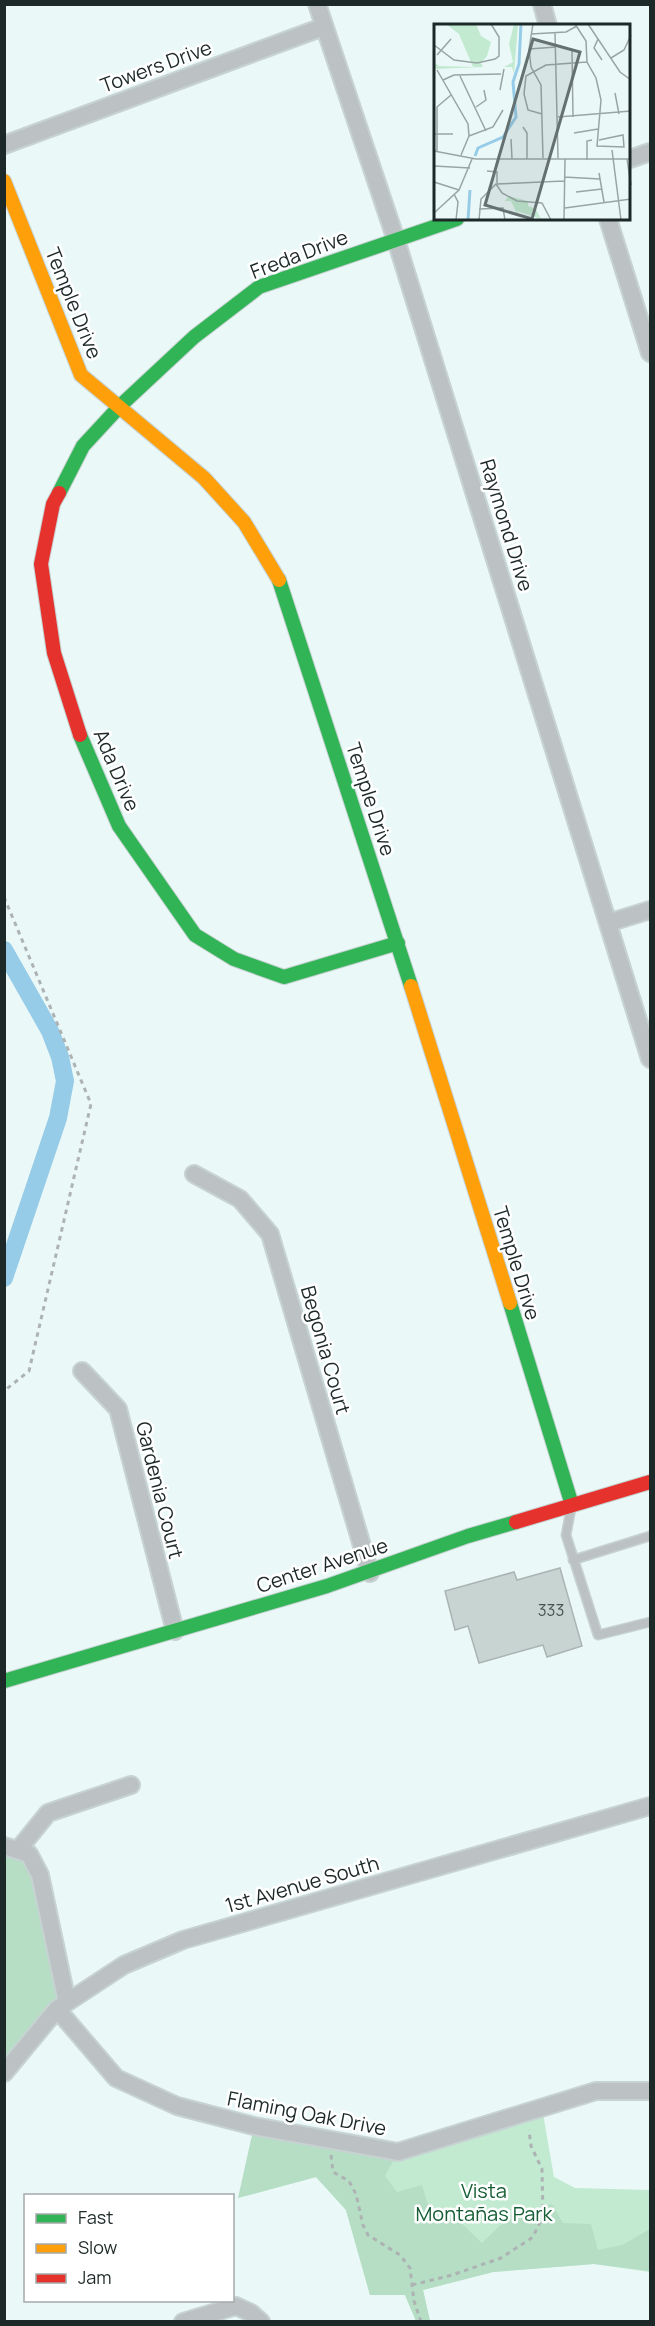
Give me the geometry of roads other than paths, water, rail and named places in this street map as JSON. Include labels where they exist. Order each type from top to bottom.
[{"type":"street","name":"Raymond Drive","points":[[316,4],[396,240],[651,1059]]},
{"type":"street","points":[[542,4],[547,24]]},
{"type":"street","name":"Towers Drive","points":[[4,145],[323,27]]},
{"type":"street","points":[[631,159],[651,152]]},
{"type":"street","name":"Temple Drive","points":[[4,181],[81,375],[204,478],[244,522],[277,573],[398,943],[572,1505]]},
{"type":"street","name":"Freda Drive","points":[[120,406],[194,337],[259,288],[454,220]]},
{"type":"street","points":[[608,220],[651,353]]},
{"type":"street","name":"Ada Drive","points":[[120,406],[83,446],[53,504],[41,564],[54,653],[84,749],[119,826],[195,934],[234,959],[284,977],[398,943]]},
{"type":"street","points":[[608,923],[651,910]]},
{"type":"street","name":"Begonia Court","points":[[194,1174],[240,1199],[270,1234],[370,1572]]},
{"type":"street","name":"Gardenia Court","points":[[82,1371],[118,1409],[175,1631]]},
{"type":"street","name":"Center Avenue","points":[[4,1681],[370,1572],[468,1536],[651,1482]]},
{"type":"street","points":[[62,2006],[40,1875],[29,1854],[11,1848],[48,1813],[131,1785]]},
{"type":"street","name":"1st Avenue South","points":[[4,2073],[62,2006],[124,1965],[183,1940],[651,1806]]},
{"type":"street","name":"Flaming Oak Drive","points":[[62,2006],[116,2078],[177,2106],[254,2126],[398,2152],[596,2091],[651,2091]]},
{"type":"street","points":[[183,2322],[236,2306],[251,2313],[261,2322]]},
{"type":"lane","points":[[572,1505],[566,1535],[598,1635],[651,1622]]},
{"type":"lane","points":[[573,1560],[651,1536]]},
{"type":"waterway","points":[[4,950],[50,1031],[60,1057],[65,1081],[58,1118],[4,1278]]},
{"type":"park label","name":"Vista Montañas Park","points":[[484,2202]]}]
